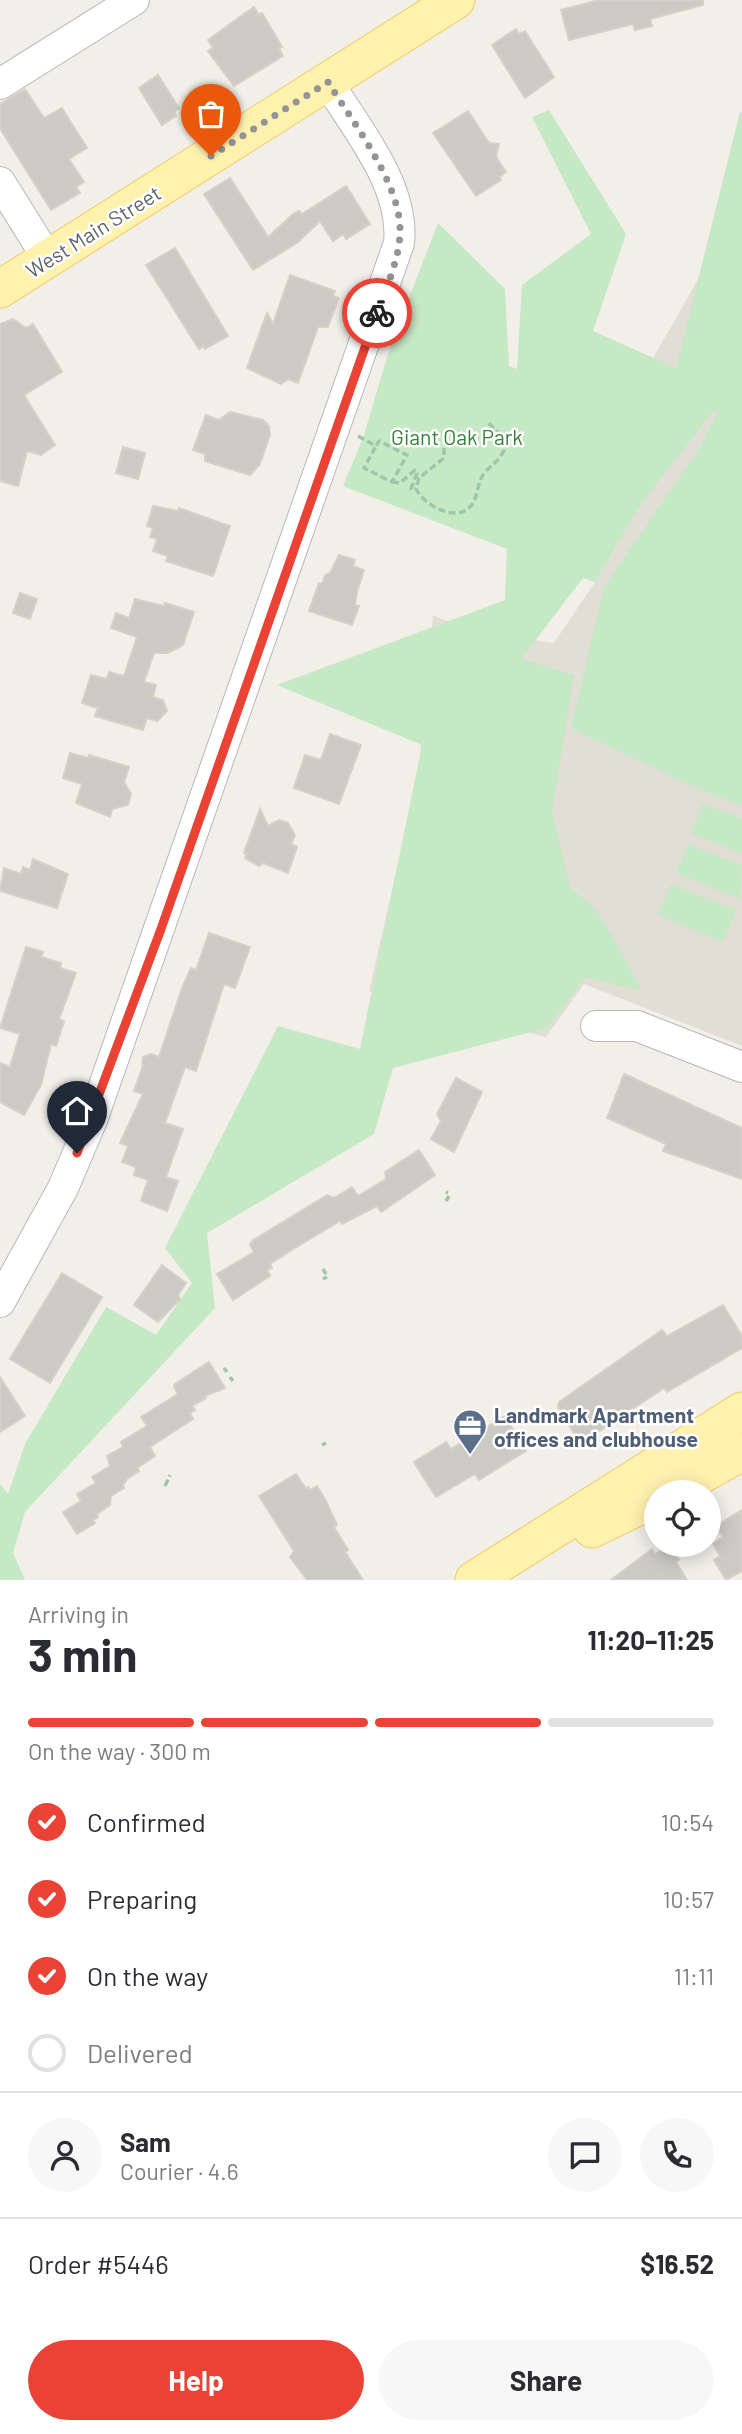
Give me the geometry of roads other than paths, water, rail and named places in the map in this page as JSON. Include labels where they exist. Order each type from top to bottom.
[{"type":"main road","name":"West Main Street","points":[[0,289],[328,82],[439,4]]},
{"type":"main road","points":[[474,1580],[742,1411]]},
{"type":"main road","points":[[691,1480],[742,1451]]},
{"type":"main road","points":[[483,1580],[644,1504]]},
{"type":"street","points":[[0,85],[134,0]]},
{"type":"street","points":[[0,1302],[63,1188],[104,1088],[399,243],[399,217],[388,184],[328,82]]},
{"type":"street","points":[[0,182],[48,259]]},
{"type":"street","points":[[596,1026],[636,1026],[742,1067]]},
{"type":"place","name":"Landmark Apartment offices and clubhouse","points":[[470,1456]]},
{"type":"park label","name":"Giant Oak Park","points":[[457,436]]}]
